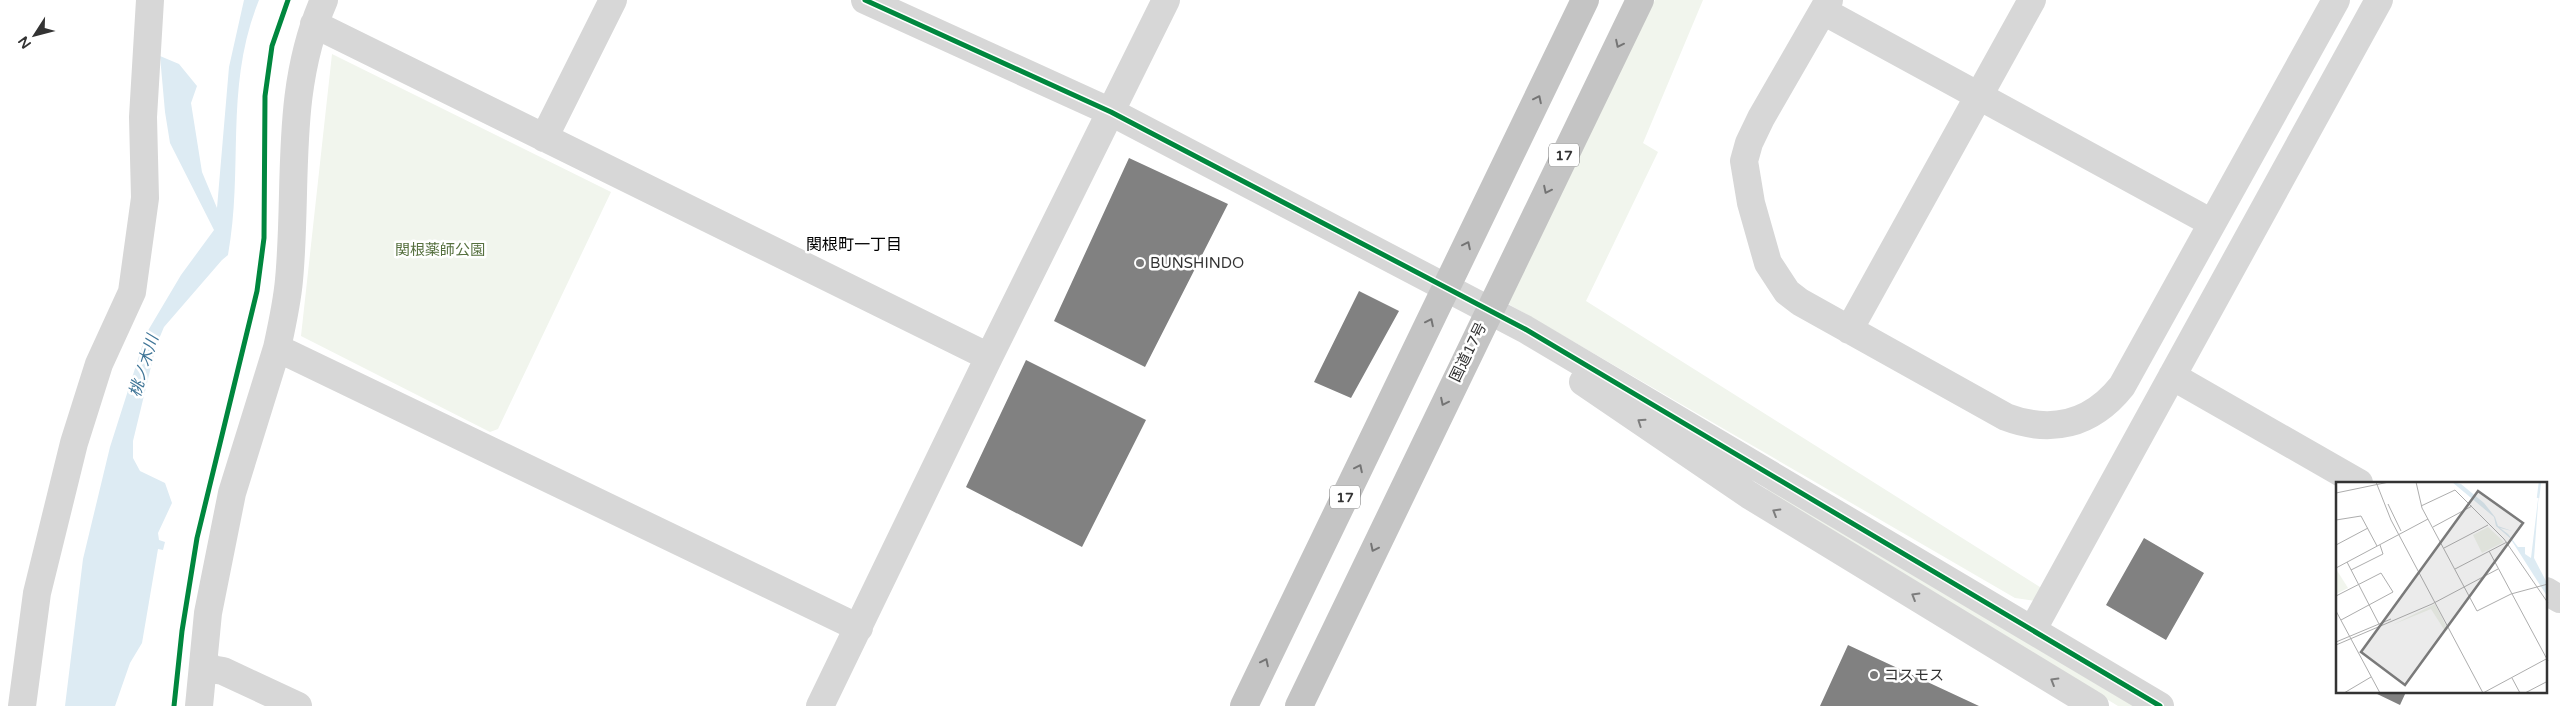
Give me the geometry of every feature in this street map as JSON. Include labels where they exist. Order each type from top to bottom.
[{"type":"highway","name":"17","points":[[1244,706],[1586,0]]},
{"type":"highway","name":"国道17号","points":[[1299,706],[1488,311],[1640,0]]},
{"type":"street","points":[[22,706],[37,593],[74,443],[99,364],[132,292],[145,198],[143,117],[150,0]]},
{"type":"street","points":[[544,138],[613,0]]},
{"type":"street","points":[[865,0],[1111,112],[1525,329],[2160,706]]},
{"type":"street","points":[[820,706],[989,357],[1166,0]]},
{"type":"street","points":[[1849,330],[2032,0]]},
{"type":"street","points":[[2212,223],[1980,96],[1826,5],[1761,118],[1748,143],[1744,161],[1751,203],[1773,272],[1787,292],[1800,302],[1849,330],[2006,417],[2027,425],[2062,425],[2096,411],[2113,398],[2122,386],[2336,0]]},
{"type":"street","points":[[2033,629],[2379,0]]},
{"type":"street","points":[[199,706],[208,613],[232,493],[277,348],[289,280],[294,132],[301,68],[319,12],[544,138],[989,357]]},
{"type":"street","points":[[1488,311],[1530,346],[1749,496],[2095,706]]},
{"type":"street","points":[[277,348],[859,628]]},
{"type":"street","points":[[2172,376],[2356,482]]},
{"type":"street","points":[[2548,592],[2560,598]]},
{"type":"street","points":[[204,660],[211,668],[223,671],[298,706]]},
{"type":"green space","points":[[1655,0],[1703,0],[1643,143],[1658,152],[1586,301],[2043,589],[2035,601],[2015,598],[1505,302]]},
{"type":"green space","name":"関根薬師公園","points":[[332,54],[611,192],[498,429],[490,432],[301,336]]},
{"type":"green space","points":[[1770,481],[2140,706],[2118,706],[1766,492]]},
{"type":"water","name":"桃ノ木川","points":[[244,0],[259,0],[248,32],[238,95],[235,190],[228,255],[164,327],[156,346],[133,441],[133,458],[140,471],[165,483],[172,503],[158,533],[159,540],[165,542],[163,550],[158,549],[142,643],[130,663],[115,706],[65,706],[83,559],[110,447],[146,334],[181,275],[214,230],[170,143],[160,56],[179,64],[197,86],[191,103],[202,172],[217,208],[229,67]]},
{"type":"building","name":"BUNSHINDO","points":[[1129,158],[1228,204],[1145,367],[1054,321]]},
{"type":"building","points":[[1359,291],[1399,311],[1351,398],[1314,382]]},
{"type":"building","points":[[1026,360],[1146,420],[1082,547],[966,487]]},
{"type":"building","points":[[2144,538],[2204,573],[2166,640],[2106,605]]},
{"type":"building","name":"コスモス","points":[[1848,645],[1979,706],[1820,706]]},
{"type":"building","points":[[2377,694],[2405,694],[2400,705]]},
{"type":"cycle path","points":[[174,706],[182,631],[197,538],[257,291],[264,238],[265,96],[272,46],[288,0]]},
{"type":"cycle path","points":[[865,0],[1111,112],[1525,329],[2160,706]]},
{"type":"place","name":"BUNSHINDO","points":[[1140,263]]},
{"type":"place","name":"コスモス","points":[[1874,675]]},
{"type":"district","name":"関根町一丁目","points":[[854,245]]}]
